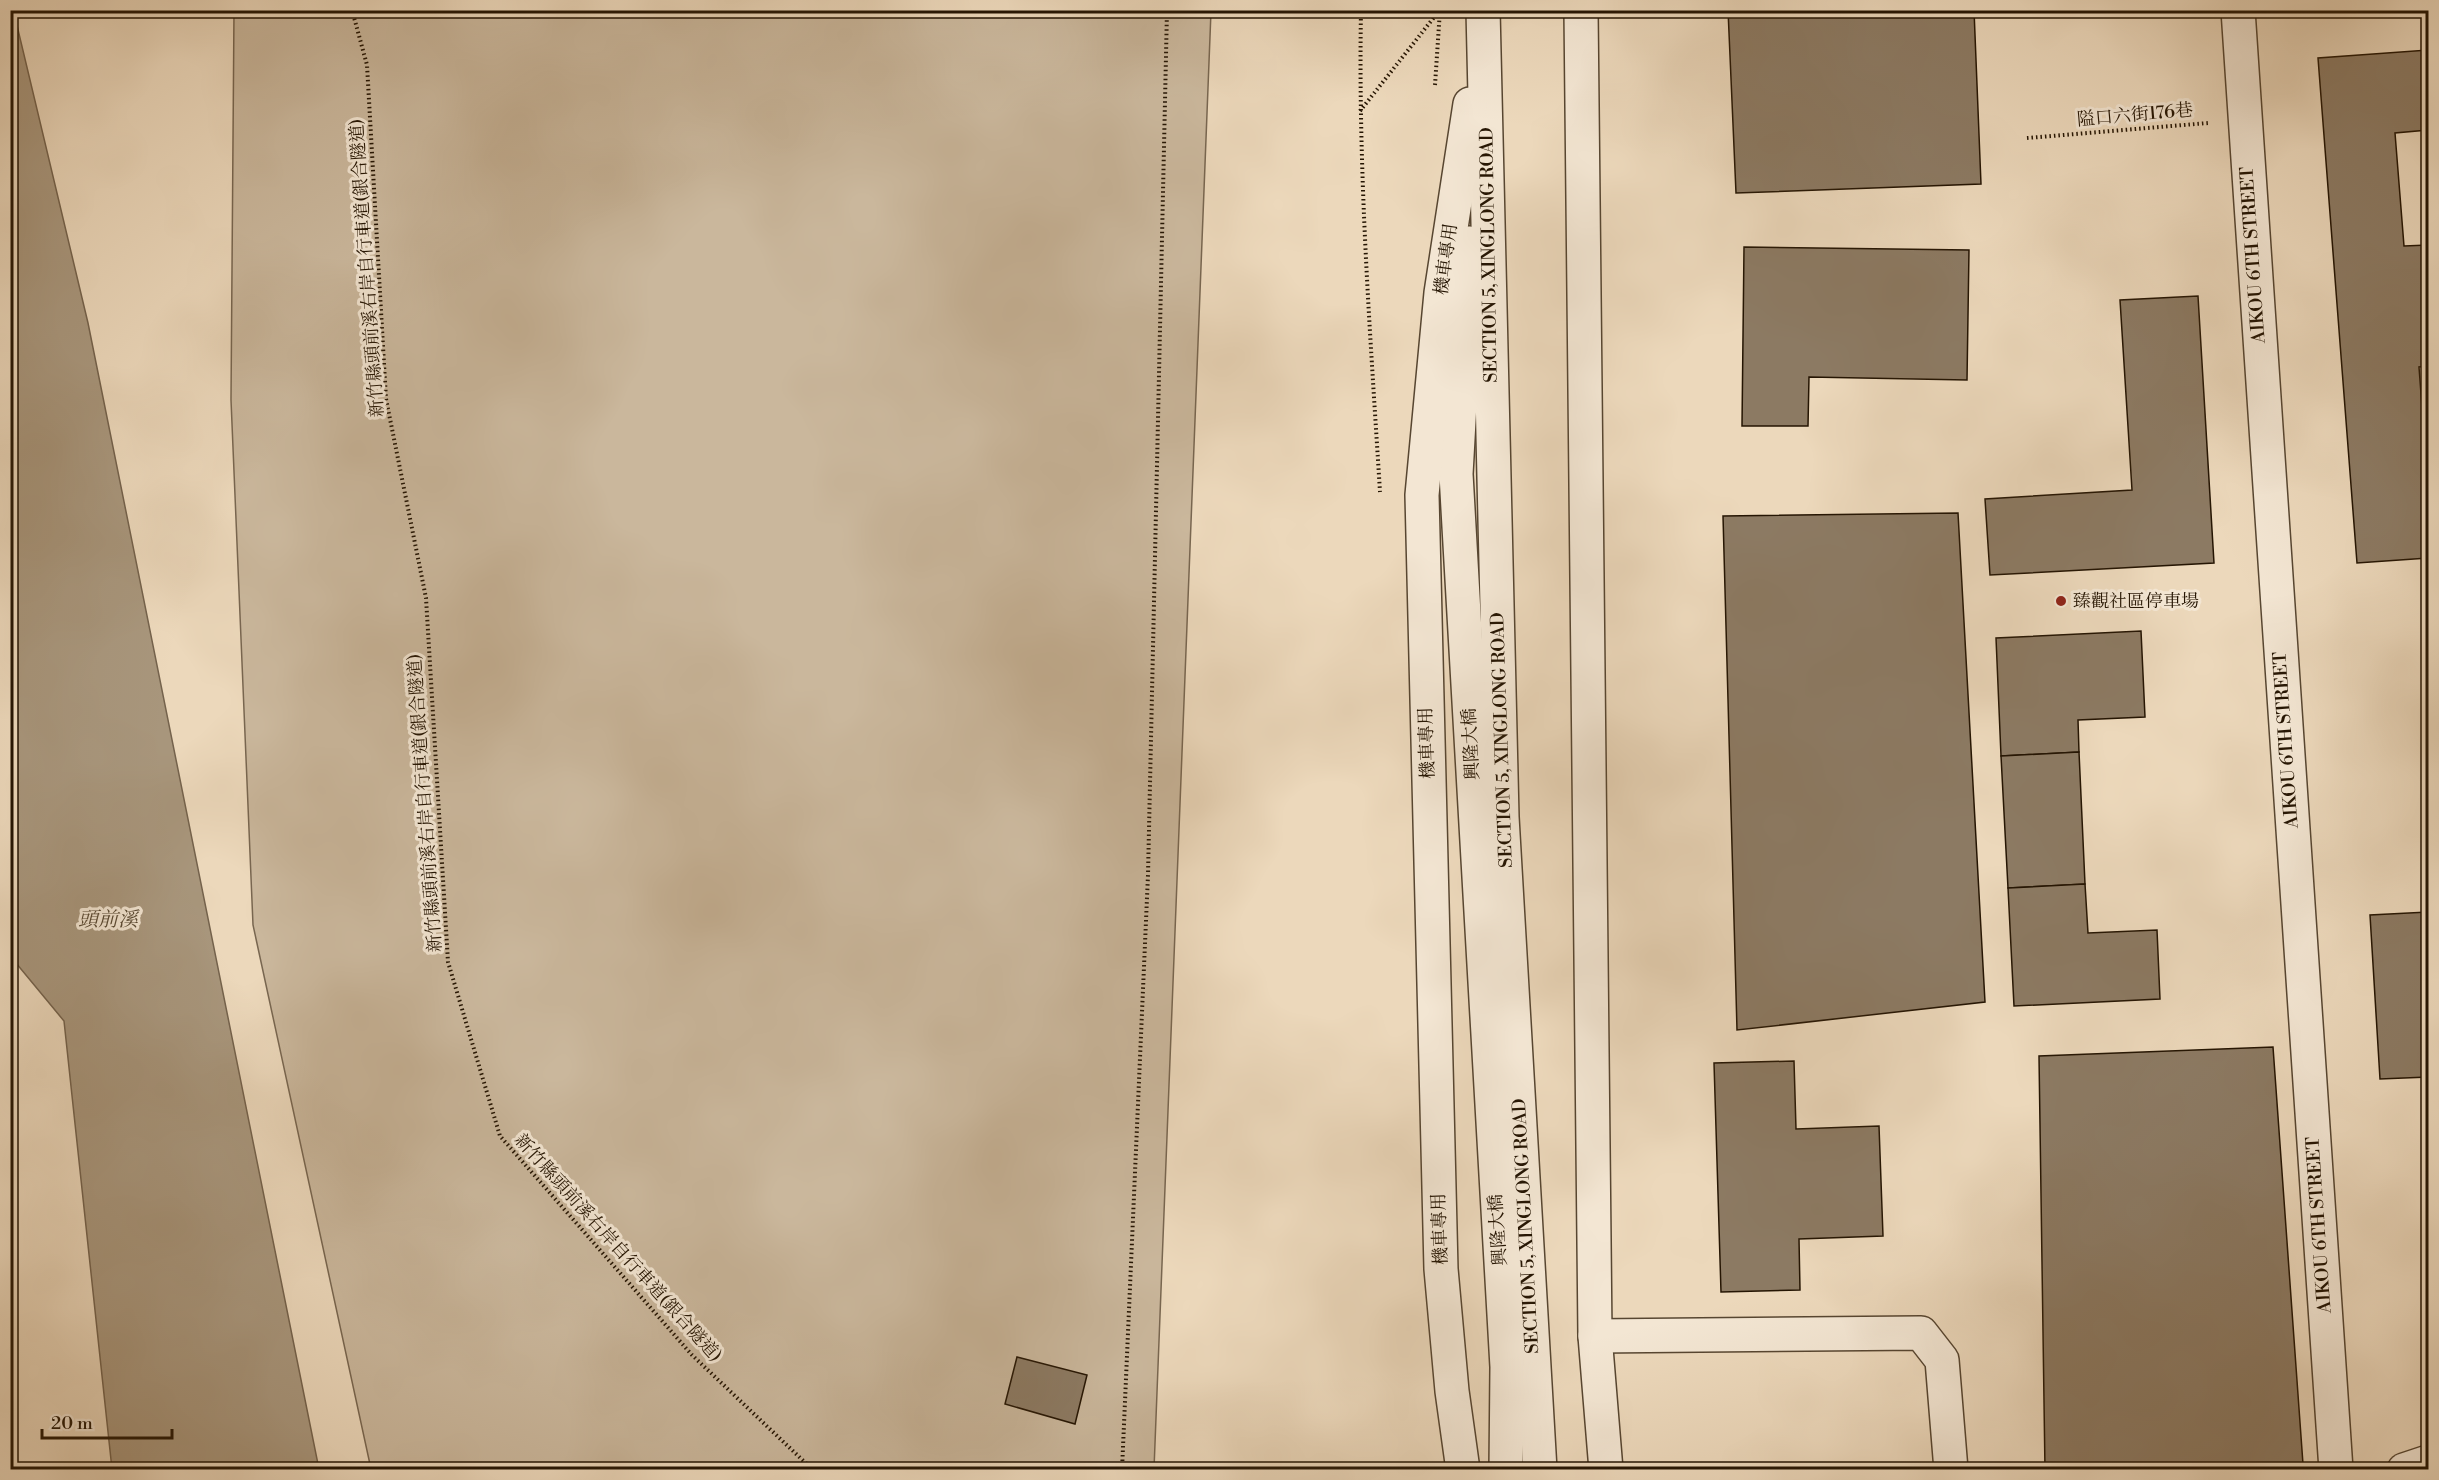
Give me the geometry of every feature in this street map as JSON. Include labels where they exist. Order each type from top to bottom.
[{"type":"street","points":[[1581,10],[1595,1336],[1606,1470]]},
{"type":"street","name":"AIKOU 6TH STREET","points":[[2238,10],[2336,1470]]},
{"type":"street","name":"興隆大橋","points":[[1483,15],[1456,474],[1507,1366],[1506,1470]]},
{"type":"street","name":"機車專用","points":[[1462,1470],[1441,1269],[1422,495],[1441,293],[1483,15]]},
{"type":"street","name":"SECTION 5, XINGLONG ROAD","points":[[1483,15],[1502,817],[1540,1470]]},
{"type":"street","points":[[1595,1336],[1922,1333],[1942,1360],[1951,1470]]},
{"type":"street","points":[[2404,1470],[2428,1462]]},
{"type":"path","name":"新竹縣頭前溪右岸自行車道(銀合隧道)","points":[[352,10],[367,65],[386,399],[426,598],[448,962],[500,1136],[692,1355],[813,1470]]},
{"type":"path","points":[[1122,1470],[1148,875],[1167,10]]},
{"type":"path","points":[[1359,112],[1440,10]]},
{"type":"path","name":"隘口六街176巷","points":[[2027,138],[2244,120]]},
{"type":"shaded area","points":[[234,11],[1211,11],[1154,1469],[371,1469],[253,925],[231,400]]},
{"type":"water","name":"頭前溪","points":[[10,11],[15,17],[88,323],[319,1469],[112,1469],[64,1021],[11,957]]},
{"type":"building","points":[[1728,10],[1974,10],[1981,184],[1736,193]]},
{"type":"building","points":[[2331,10],[2428,10],[2428,12],[2331,13]]},
{"type":"building","points":[[2428,50],[2428,130],[2395,133],[2404,246],[2428,245],[2428,366],[2419,367],[2426,461],[2428,461],[2428,558],[2357,563],[2318,58]]},
{"type":"building","points":[[1744,247],[1969,250],[1967,380],[1809,377],[1808,426],[1742,426]]},
{"type":"building","points":[[2198,296],[2214,563],[1990,575],[1985,499],[2132,490],[2120,300]]},
{"type":"building","points":[[1958,513],[1985,1002],[1737,1030],[1723,516]]},
{"type":"building","points":[[2141,631],[2145,717],[2078,720],[2079,752],[2001,756],[1996,638]]},
{"type":"building","points":[[2079,752],[2085,884],[2008,888],[2001,756]]},
{"type":"building","points":[[2085,884],[2088,933],[2157,930],[2160,999],[2014,1006],[2008,888]]},
{"type":"building","points":[[2428,912],[2428,1077],[2380,1079],[2370,915]]},
{"type":"building","points":[[2273,1047],[2303,1464],[2285,1470],[2045,1470],[2039,1056]]},
{"type":"building","points":[[1794,1061],[1796,1129],[1879,1126],[1883,1236],[1799,1239],[1800,1290],[1721,1292],[1714,1063]]},
{"type":"building","points":[[1017,1357],[1087,1375],[1075,1424],[1005,1404]]},
{"type":"place","name":"臻觀社區停車場","points":[[2061,601]]}]
